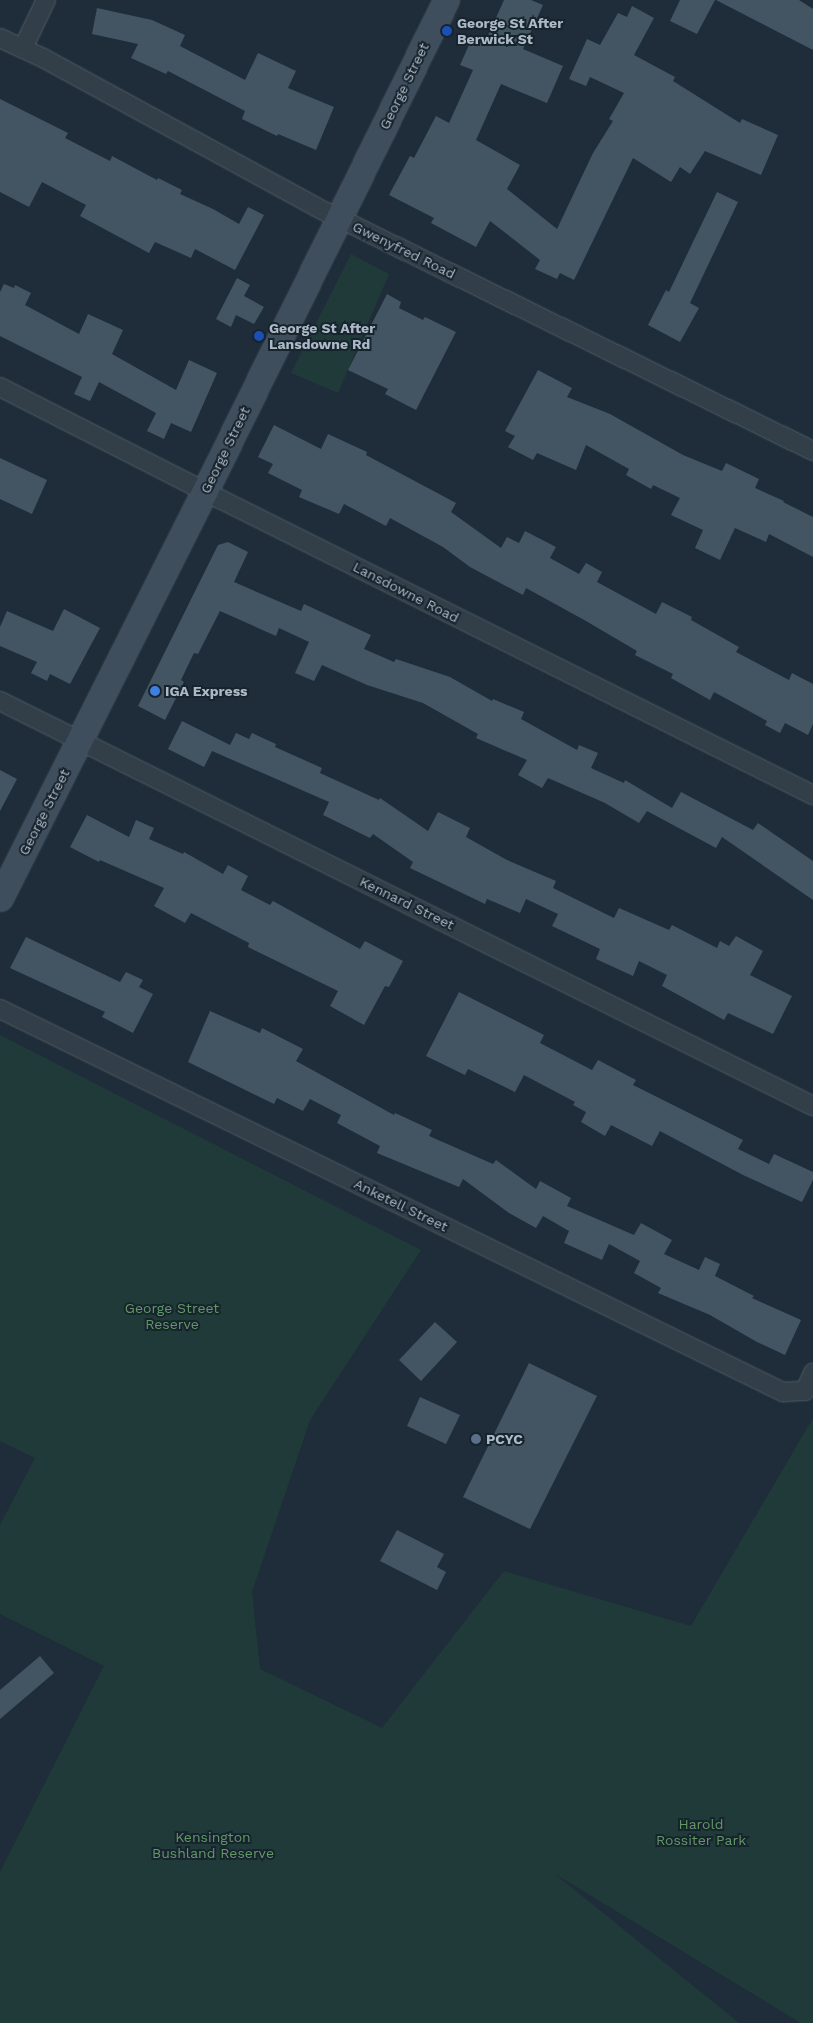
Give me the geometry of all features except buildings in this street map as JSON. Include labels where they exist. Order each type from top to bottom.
[{"type":"main road","name":"George Street","points":[[0,898],[205,491],[446,0]]},
{"type":"street","points":[[23,48],[46,0]]},
{"type":"street","name":"Gwenyfred Road","points":[[0,38],[23,48],[338,218],[813,452]]},
{"type":"street","name":"Lansdowne Road","points":[[0,387],[813,795]]},
{"type":"street","name":"Kennard Street","points":[[0,701],[813,1106]]},
{"type":"street","name":"Anketell Street","points":[[0,1008],[782,1392],[805,1391],[813,1373]]},
{"type":"green space","points":[[351,254],[389,274],[338,393],[291,373]]},
{"type":"green space","points":[[0,1035],[421,1250],[310,1420],[252,1592],[260,1669],[382,1728],[504,1571],[691,1626],[813,1418],[813,2023],[801,2023],[555,1874],[739,2023],[0,2023],[0,1872],[104,1666],[0,1614],[0,1525],[35,1458],[0,1441]]},
{"type":"place","name":"George St After Berwick St","points":[[447,31]]},
{"type":"place","name":"George St After Lansdowne Rd","points":[[259,336]]},
{"type":"place","name":"IGA Express","points":[[155,691]]},
{"type":"place","name":"PCYC","points":[[476,1439]]},
{"type":"park label","name":"George Street Reserve","points":[[172,1316]]},
{"type":"park label","name":"Harold Rossiter Park","points":[[701,1832]]},
{"type":"park label","name":"Kensington Bushland Reserve","points":[[213,1845]]}]
